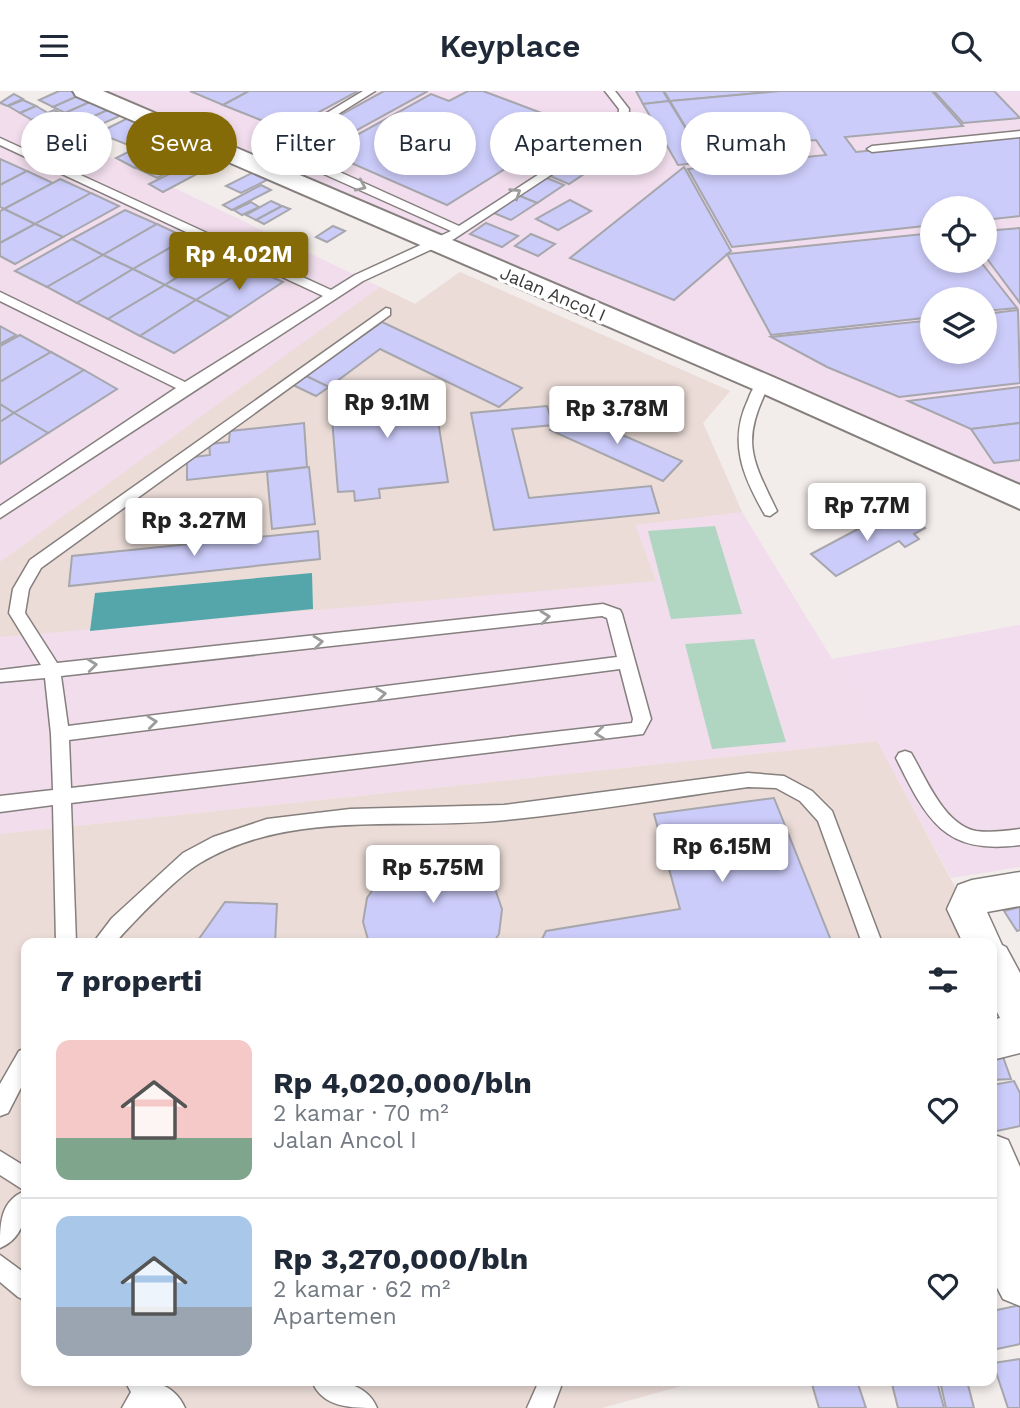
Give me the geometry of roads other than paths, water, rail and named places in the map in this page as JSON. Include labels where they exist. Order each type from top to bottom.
[{"type":"street","name":"Jalan Ancol I","points":[[84,91],[763,383],[1020,498]]},
{"type":"street","points":[[980,938],[966,909],[972,897],[1020,889]]},
{"type":"street","points":[[997,970],[1020,1014]]},
{"type":"street","points":[[997,1039],[1020,1033]]},
{"type":"street","points":[[997,1167],[1018,1213],[1017,1226],[1002,1239],[1007,1258],[1020,1282]]},
{"type":"lane","points":[[370,91],[291,139],[285,144],[285,150],[459,230]]},
{"type":"lane","points":[[0,513],[186,388],[376,269],[435,244],[459,230],[623,124],[624,109],[610,91]]},
{"type":"lane","points":[[872,149],[1020,134]]},
{"type":"lane","points":[[0,141],[333,296]]},
{"type":"lane","points":[[0,296],[186,388]]},
{"type":"lane","points":[[66,938],[60,734],[52,669],[17,613],[21,589],[35,564],[386,312]]},
{"type":"lane","points":[[763,383],[747,413],[742,438],[746,463],[770,511]]},
{"type":"lane","points":[[0,676],[603,610],[614,614],[642,719],[637,729],[0,804]]},
{"type":"lane","points":[[60,734],[627,662]]},
{"type":"lane","points":[[905,758],[949,829],[969,840],[1000,841],[1020,837]]},
{"type":"lane","points":[[107,938],[190,859],[220,843],[267,827],[350,817],[503,813],[748,781],[778,781],[806,796],[826,817],[870,938]]},
{"type":"lane","points":[[0,1105],[21,1067]]},
{"type":"lane","points":[[0,1162],[21,1177]]},
{"type":"lane","points":[[0,1236],[21,1209]]},
{"type":"lane","points":[[0,1267],[21,1285]]},
{"type":"lane","points":[[331,1386],[364,1408]]},
{"type":"lane","points":[[540,1408],[549,1386]]},
{"type":"lane","points":[[140,1393],[172,1408]]},
{"type":"water","points":[[312,573],[313,609],[90,631],[95,593]]}]
